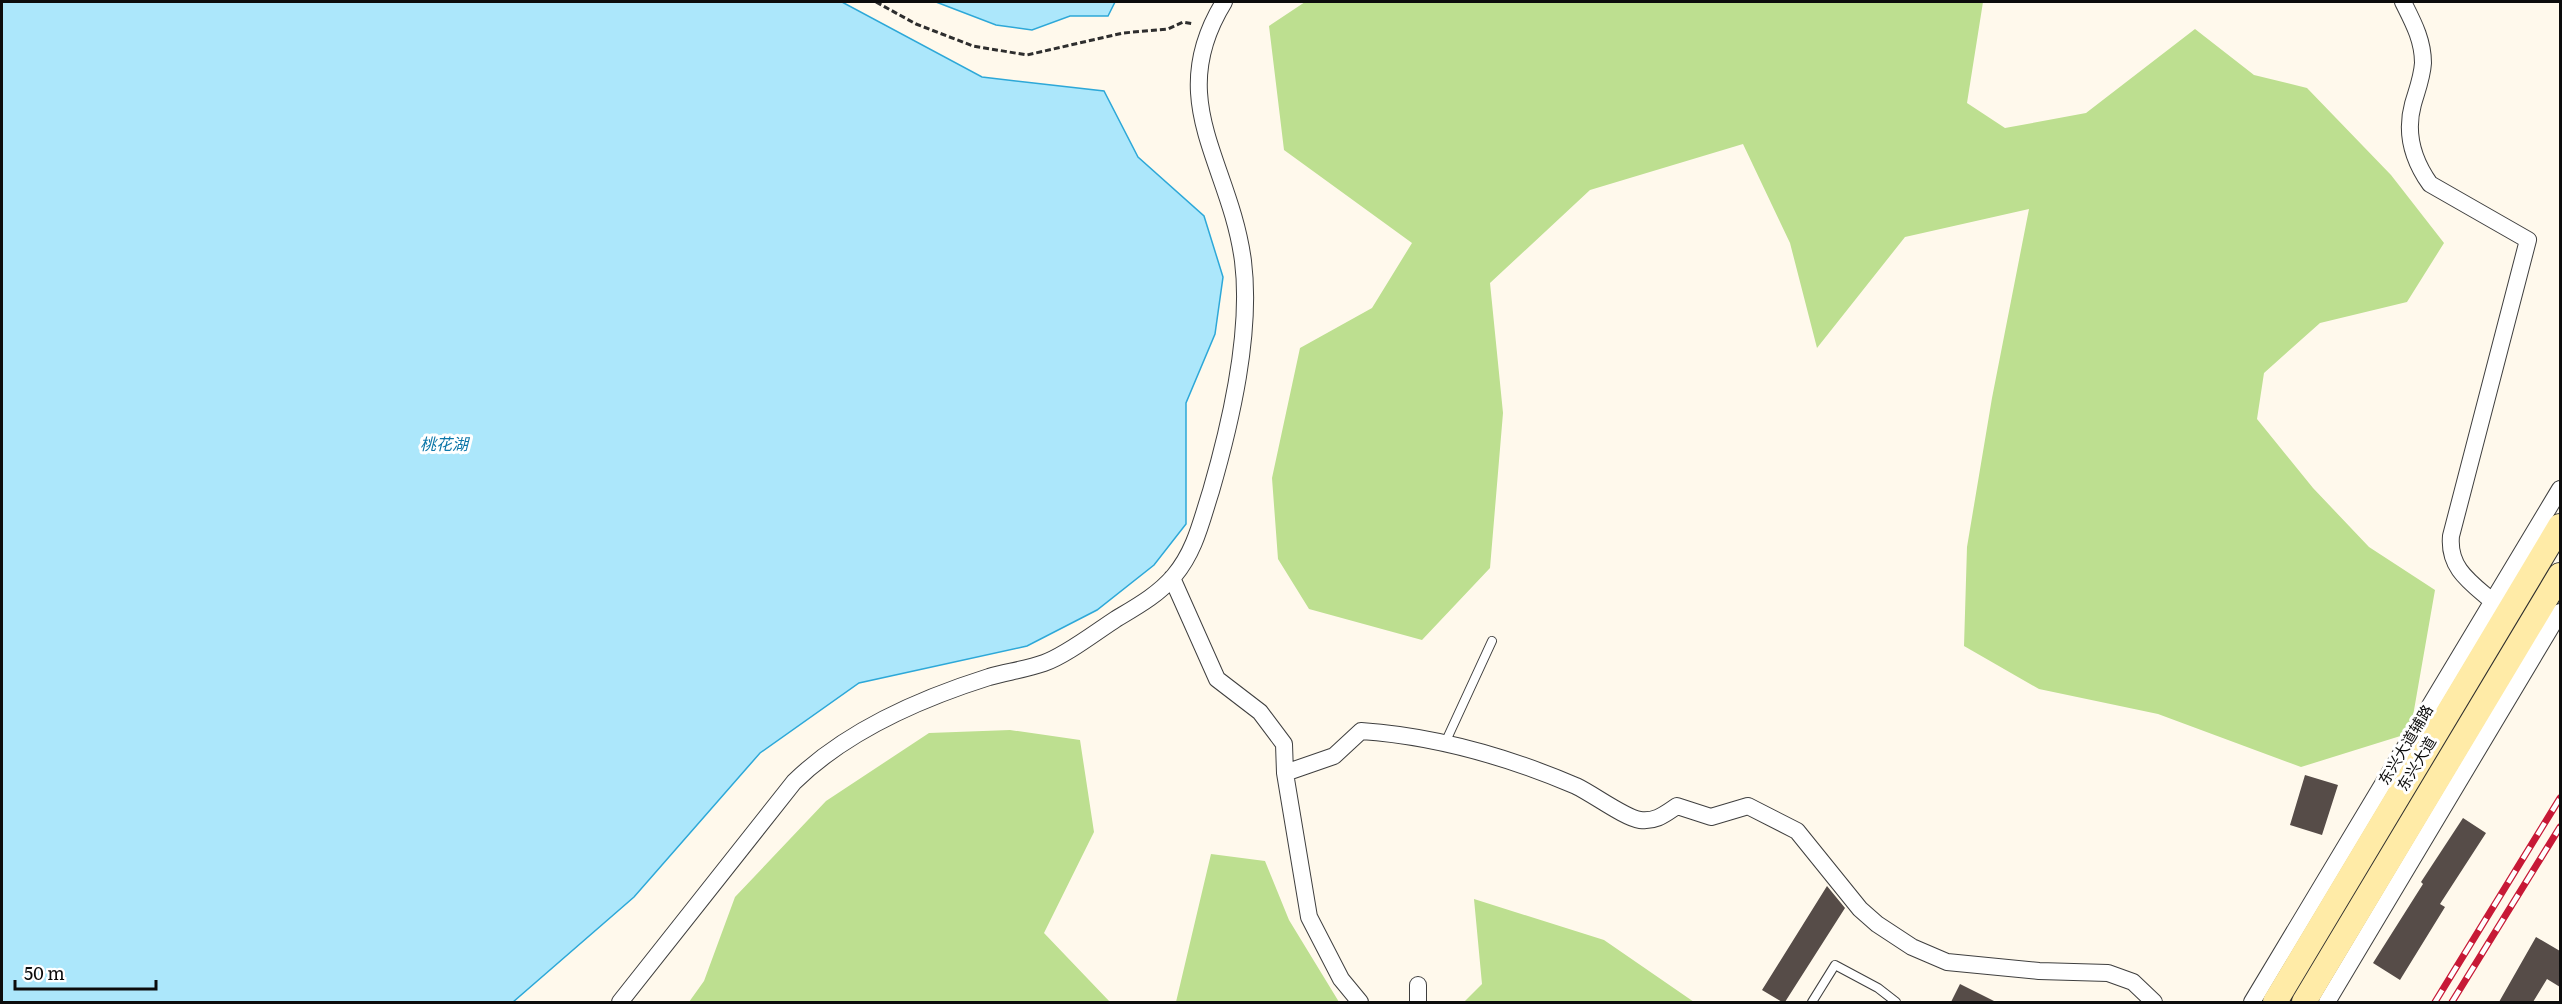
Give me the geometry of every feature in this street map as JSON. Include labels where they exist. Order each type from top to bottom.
[{"type":"main road","name":"东兴大道","points":[[2261,1000],[2292,973],[2560,526]]},
{"type":"main road","name":"东兴大道","points":[[2304,1002],[2560,574]]},
{"type":"street","points":[[620,1002],[794,782],[823,756],[863,732],[922,702],[987,678],[1047,662],[1152,597],[1173,578],[1197,540],[1227,437],[1245,307],[1243,260],[1238,234],[1200,112],[1198,74],[1206,36],[1224,2]]},
{"type":"street","points":[[2403,2],[2414,22],[2422,49],[2421,77],[2410,118],[2410,133],[2412,147],[2422,172],[2430,184],[2528,240],[2451,536],[2452,558],[2460,574],[2492,601]]},
{"type":"street","name":"东兴大道辅路","points":[[2261,1000],[2492,601],[2560,489]]},
{"type":"street","points":[[1173,578],[1217,678],[1260,712],[1284,744],[1285,773],[1309,917],[1341,979],[1360,1002]]},
{"type":"street","points":[[2327,1002],[2560,612]]},
{"type":"street","points":[[1285,773],[1334,756],[1360,731],[1399,734],[1489,755],[1577,787],[1638,820],[1656,820],[1677,806],[1711,817],[1748,806],[1797,831],[1860,909],[1877,924],[1912,947],[1947,962],[2039,971],[2108,973],[2133,982],[2154,1002]]},
{"type":"street","points":[[2359,911],[2398,883]]},
{"type":"lane","points":[[1445,743],[1492,641]]},
{"type":"lane","points":[[1812,1002],[1835,964],[1878,988],[1896,1002]]},
{"type":"path","points":[[876,2],[916,24],[973,46],[1027,55],[1123,33],[1168,29],[1183,22],[1198,25],[1206,36]]},
{"type":"green space","points":[[1305,2],[1983,2],[1967,103],[2005,128],[2086,113],[2195,29],[2254,75],[2307,88],[2391,175],[2444,243],[2407,302],[2320,323],[2264,373],[2257,419],[2313,488],[2369,547],[2435,590],[2410,733],[2301,767],[2158,714],[2039,689],[1964,646],[1967,547],[1992,398],[2029,209],[1905,237],[1817,348],[1790,243],[1743,144],[1590,190],[1490,283],[1503,413],[1490,568],[1422,640],[1309,609],[1278,559],[1272,478],[1300,348],[1372,308],[1412,243],[1284,150],[1269,26]]},
{"type":"green space","points":[[1010,730],[1080,740],[1094,832],[1044,933],[1110,1002],[689,1002],[704,981],[735,897],[826,801],[929,733]]},
{"type":"green space","points":[[1211,854],[1265,861],[1289,920],[1339,1002],[1176,1002]]},
{"type":"green space","points":[[1474,899],[1604,940],[1694,1002],[1464,1002],[1482,984]]},
{"type":"water","name":"桃花湖","points":[[2,2],[842,2],[982,77],[1104,91],[1138,157],[1204,216],[1223,277],[1215,334],[1186,403],[1186,524],[1154,565],[1097,610],[1027,646],[859,683],[760,753],[634,897],[513,1002],[2,1002]]},
{"type":"water","points":[[936,2],[1115,2],[1108,16],[1070,16],[1032,30],[996,25]]},
{"type":"building","points":[[2305,775],[2338,785],[2322,835],[2290,825]]},
{"type":"building","points":[[2463,818],[2486,833],[2440,904],[2445,907],[2400,980],[2373,963],[2423,884],[2421,882]]},
{"type":"building","points":[[1827,886],[1845,908],[1785,1002],[1782,1002],[1762,990]]},
{"type":"building","points":[[2536,937],[2560,951],[2560,987],[2547,979],[2533,1002],[2499,1002]]},
{"type":"building","points":[[1960,984],[1996,1002],[1951,1002]]},
{"type":"railway","points":[[2435,1002],[2560,798]]},
{"type":"railway","points":[[2452,1002],[2560,827]]}]
